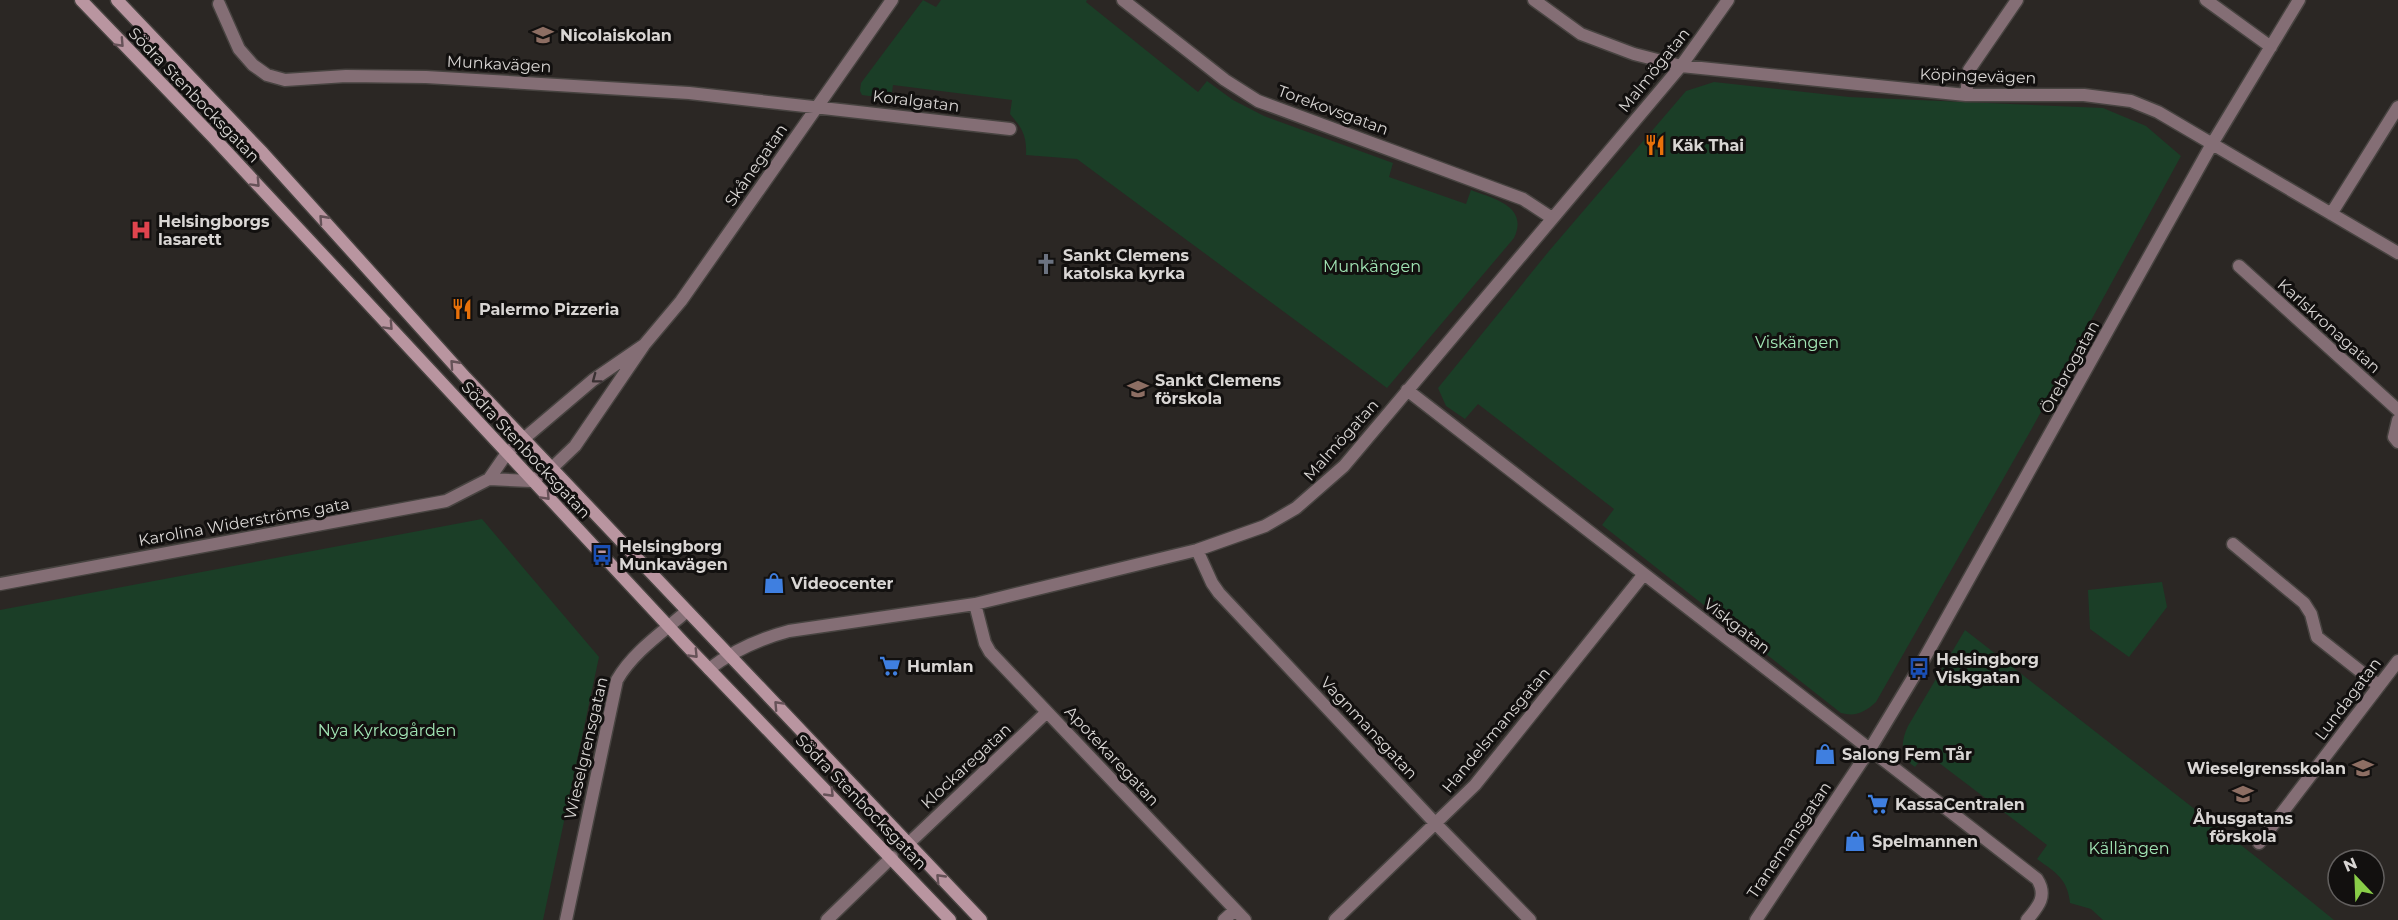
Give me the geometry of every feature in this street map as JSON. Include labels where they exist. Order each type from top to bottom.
[{"type":"main road","name":"Södra Stenbocksgatan","points":[[81,0],[214,138],[531,481],[950,920]]},
{"type":"main road","name":"Södra Stenbocksgatan","points":[[117,0],[263,153],[466,378],[981,920]]},
{"type":"street","name":"Skånegatan","points":[[531,481],[552,468],[575,446],[644,345],[681,301],[892,0]]},
{"type":"street","name":"Torekovsgatan","points":[[1123,0],[1225,80],[1258,101],[1523,199],[1552,218]]},
{"type":"street","name":"Köpingevägen","points":[[1534,0],[1581,34],[1634,54],[1681,66],[1965,95],[2084,95],[2131,101],[2158,112],[2398,254]]},
{"type":"street","name":"Malmögatan","points":[[709,669],[729,654],[765,637],[975,604],[1197,550],[1265,526],[1296,508],[1344,466],[1681,66],[1728,0]]},
{"type":"street","points":[[1965,95],[1969,70],[2017,0]]},
{"type":"street","points":[[2206,0],[2271,47]]},
{"type":"street","name":"Örebrogatan","points":[[1870,749],[1943,628],[2212,144],[2299,0]]},
{"type":"street","name":"Munkavägen","points":[[219,4],[239,50],[267,75],[285,80],[346,76],[426,77],[689,93],[818,106]]},
{"type":"street","name":"Koralgatan","points":[[818,106],[1010,129]]},
{"type":"street","points":[[2331,214],[2398,107]]},
{"type":"street","name":"Karlskronagatan","points":[[2239,266],[2398,410]]},
{"type":"street","name":"Skånegatan","points":[[489,479],[507,453],[524,438],[593,380],[644,345]]},
{"type":"street","name":"Viskgatan","points":[[1407,390],[2037,879],[2042,891],[2040,905],[2027,920]]},
{"type":"street","points":[[2398,420],[2394,437],[2398,442]]},
{"type":"street","points":[[489,479],[531,481]]},
{"type":"street","name":"Karolina Widerströms gata","points":[[0,584],[436,504],[489,479]]},
{"type":"street","points":[[2233,544],[2304,603],[2311,614],[2317,637],[2379,686]]},
{"type":"street","name":"Vagnmansgatan","points":[[1197,550],[1219,593],[1436,824],[1530,920]]},
{"type":"street","name":"Handelsmansgatan","points":[[1335,920],[1475,785],[1644,574]]},
{"type":"street","name":"Apotekaregatan","points":[[975,604],[985,643],[990,652],[1245,920]]},
{"type":"street","name":"Wieselgrensgatan","points":[[566,920],[617,680],[627,666],[687,611]]},
{"type":"street","name":"Lundagatan","points":[[2259,843],[2398,661]]},
{"type":"street","name":"Klockaregatan","points":[[908,844],[1047,712]]},
{"type":"street","name":"Tranemansgatan","points":[[1756,920],[1870,749]]},
{"type":"street","points":[[827,920],[892,857]]},
{"type":"street","points":[[1224,920],[1235,910]]},
{"type":"green space","name":"Munkängen","points":[[923,0],[936,7],[941,0],[1087,0],[1086,2],[1198,92],[1207,81],[1233,100],[1264,116],[1393,163],[1389,177],[1466,204],[1471,190],[1499,201],[1507,205],[1517,218],[1514,238],[1387,388],[1077,159],[1026,155],[1023,133],[1010,114],[1012,100],[893,85],[891,99],[862,95],[861,83]]},
{"type":"green space","name":"Viskängen","points":[[1714,82],[1849,97],[2103,108],[2146,126],[2181,156],[2031,430],[1876,702],[1856,714],[1841,713],[1602,525],[1614,509],[1478,404],[1465,419],[1446,406],[1438,388],[1549,251],[1686,91]]},
{"type":"green space","name":"Nya Kyrkogården","points":[[482,519],[599,657],[543,920],[0,920],[0,610]]},
{"type":"green space","points":[[2162,582],[2167,607],[2129,657],[2090,629],[2088,590]]},
{"type":"green space","name":"Källängen","points":[[1965,630],[2334,920],[2103,920],[2091,909],[2070,903],[2060,877],[2037,859],[2047,845],[1926,753],[1915,767],[1904,754],[1903,743],[1908,726]]},
{"type":"place","name":"Nicolaiskolan","points":[[543,35]]},
{"type":"place","name":"Käk Thai","points":[[1655,145]]},
{"type":"place","name":"Helsingborgs lasarett","points":[[141,230]]},
{"type":"place","name":"Sankt Clemens katolska kyrka","points":[[1046,264]]},
{"type":"place","name":"Palermo Pizzeria","points":[[462,309]]},
{"type":"place","name":"Sankt Clemens förskola","points":[[1138,389]]},
{"type":"place","name":"Helsingborg Munkavägen","points":[[602,555]]},
{"type":"place","name":"Videocenter","points":[[774,583]]},
{"type":"place","name":"Humlan","points":[[890,666]]},
{"type":"place","name":"Helsingborg Viskgatan","points":[[1919,668]]},
{"type":"place","name":"Salong Fem Tår","points":[[1825,754]]},
{"type":"place","name":"Wieselgrensskolan","points":[[2363,768]]},
{"type":"place","name":"Åhusgatans förskola","points":[[2243,794]]},
{"type":"place","name":"KassaCentralen","points":[[1878,804]]},
{"type":"place","name":"Spelmannen","points":[[1855,841]]}]
